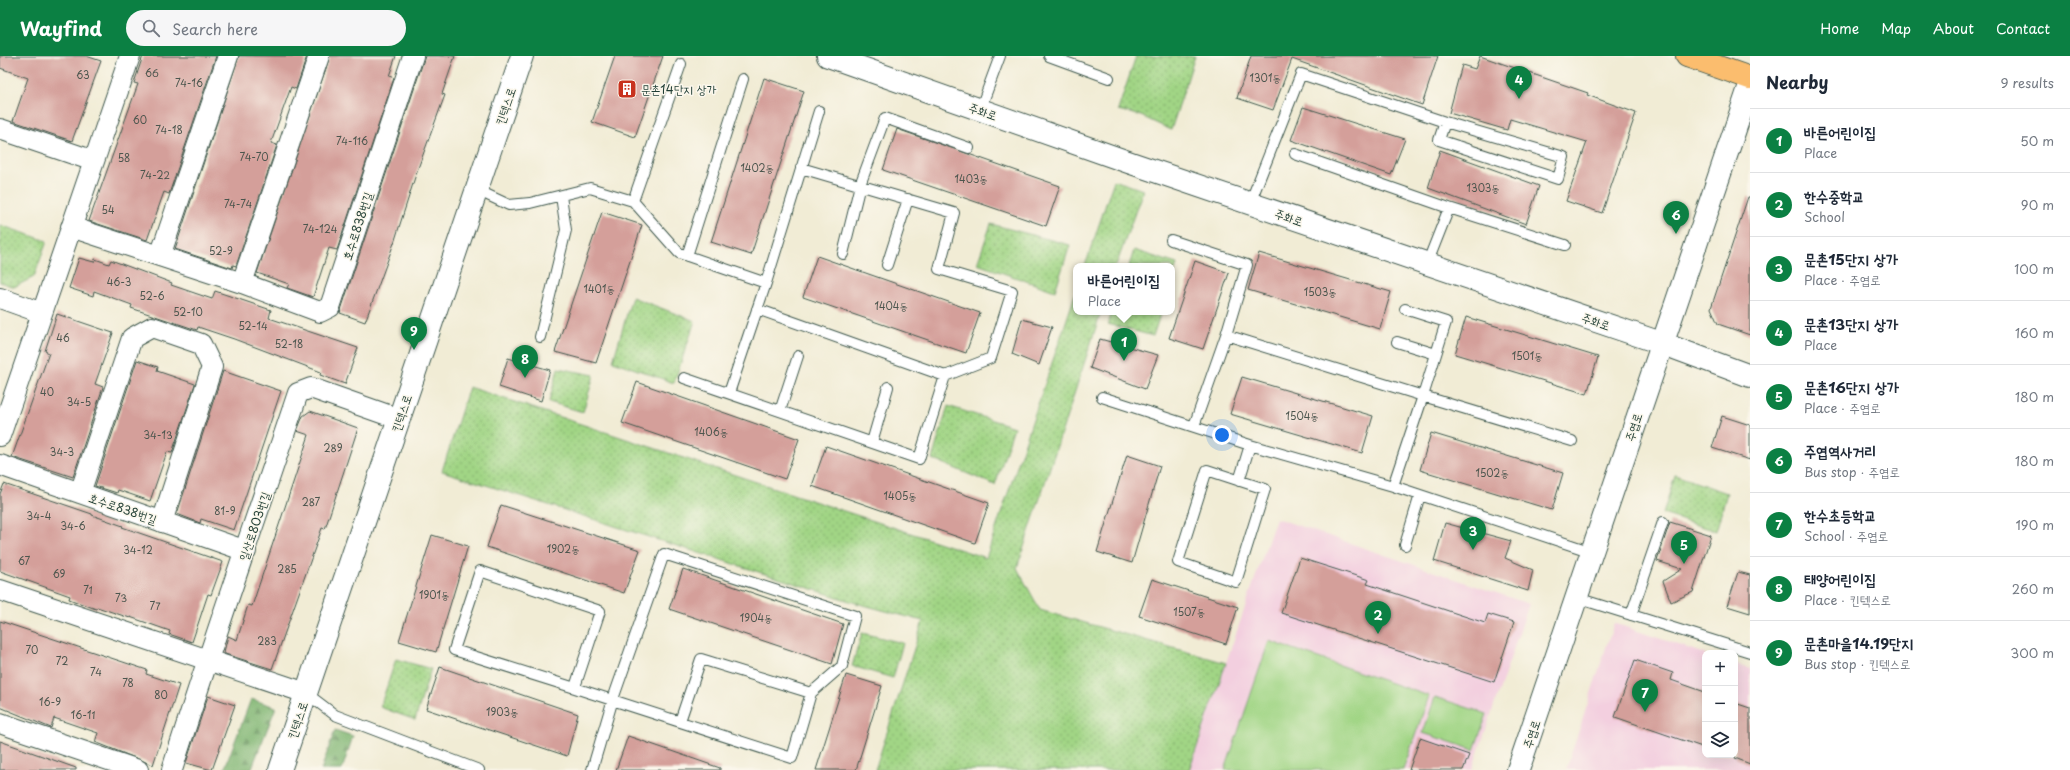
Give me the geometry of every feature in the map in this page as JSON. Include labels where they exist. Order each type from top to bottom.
[{"type":"main road","points":[[1687,56],[1750,78]]},
{"type":"street","points":[[0,436],[130,56]]},
{"type":"street","points":[[160,256],[228,56]]},
{"type":"street","points":[[242,283],[319,56]]},
{"type":"street","name":"호수로838번길","points":[[71,227],[242,283],[320,312],[330,307],[413,56]]},
{"type":"street","name":"킨텍스로","points":[[280,770],[522,56]]},
{"type":"street","name":"주화로","points":[[828,56],[980,110],[1661,343],[1750,376]]},
{"type":"street","name":"주엽로","points":[[1518,770],[1577,598],[1661,343],[1750,85]]},
{"type":"street","points":[[0,129],[94,161]]},
{"type":"street","points":[[0,298],[42,313]]},
{"type":"street","points":[[80,493],[132,338],[152,327],[201,344],[212,366],[162,522]]},
{"type":"street","name":"일산로803번길","points":[[172,770],[207,659],[246,551],[298,393],[311,388],[399,419]]},
{"type":"street","name":"호수로838번길","points":[[0,465],[246,551]]},
{"type":"street","points":[[0,590],[306,693]]},
{"type":"street","points":[[0,723],[138,770]]},
{"type":"lane","points":[[980,110],[1000,56]]},
{"type":"lane","points":[[1049,56],[1109,78]]},
{"type":"lane","points":[[633,201],[681,64]]},
{"type":"lane","points":[[1250,203],[1301,74],[1445,122],[1564,157],[1558,179],[1439,140],[1445,122]]},
{"type":"lane","points":[[687,256],[743,79]]},
{"type":"lane","points":[[729,394],[766,283],[819,111]]},
{"type":"lane","points":[[843,254],[860,185],[885,118],[969,148]]},
{"type":"lane","points":[[1295,154],[1449,208],[1565,245]]},
{"type":"lane","points":[[757,309],[945,376],[991,358],[1012,291],[939,269],[954,213],[801,168]]},
{"type":"lane","points":[[477,190],[509,205],[561,196],[590,188],[633,201],[679,253],[766,283]]},
{"type":"lane","points":[[540,338],[566,230],[561,196]]},
{"type":"lane","points":[[886,265],[908,199]]},
{"type":"lane","points":[[1427,264],[1449,208]]},
{"type":"lane","points":[[1171,240],[1247,265],[1226,335],[1194,426]]},
{"type":"lane","points":[[1393,486],[1446,322],[1405,310]]},
{"type":"lane","points":[[1226,335],[1572,441]]},
{"type":"lane","points":[[1397,342],[1436,354]]},
{"type":"lane","points":[[780,411],[798,356]]},
{"type":"lane","points":[[684,378],[919,459],[945,376]]},
{"type":"lane","points":[[872,442],[888,387]]},
{"type":"lane","points":[[1102,397],[1250,445],[1393,486],[1592,552]]},
{"type":"lane","points":[[1239,481],[1250,445]]},
{"type":"lane","points":[[1207,470],[1239,481],[1265,489],[1236,582],[1178,562],[1207,470]]},
{"type":"lane","points":[[1405,545],[1420,495]]},
{"type":"lane","points":[[1631,615],[1663,522]]},
{"type":"lane","points":[[575,688],[600,611],[480,571],[454,650],[575,688],[613,699],[792,758],[811,693],[842,666],[855,616],[664,554],[613,699],[592,770]]},
{"type":"lane","points":[[1577,598],[1750,652]]},
{"type":"lane","points":[[680,721],[701,659],[811,693]]},
{"type":"lane","points":[[306,693],[334,715],[479,770]]},
{"type":"shaded area","points":[[1276,518],[1529,604],[1472,770],[1189,770]]},
{"type":"shaded area","points":[[1614,623],[1702,653],[1702,758],[1738,758],[1738,665],[1750,669],[1750,770],[1566,770]]},
{"type":"green space","points":[[1136,56],[1195,56],[1171,130],[1141,116],[1118,110]]},
{"type":"green space","points":[[1114,180],[1143,190],[1117,263],[1086,263]]},
{"type":"green space","points":[[991,224],[1070,245],[1055,291],[977,264]]},
{"type":"green space","points":[[0,225],[47,241],[34,277],[14,287],[0,282]]},
{"type":"green space","points":[[1134,250],[1174,263],[1130,263]]},
{"type":"green space","points":[[632,297],[695,321],[674,383],[613,361]]},
{"type":"green space","points":[[1073,301],[1073,315],[1100,315],[1017,568],[1040,610],[1226,663],[1189,770],[875,770],[923,621],[856,603],[442,471],[469,387],[986,558]]},
{"type":"green space","points":[[1111,315],[1160,315],[1153,336],[1108,324]]},
{"type":"green space","points":[[558,368],[594,375],[583,412],[549,402]]},
{"type":"green space","points":[[948,406],[1014,427],[995,485],[932,459]]},
{"type":"green space","points":[[1675,475],[1727,493],[1716,531],[1663,514]]},
{"type":"green space","points":[[862,633],[903,643],[893,678],[852,666]]},
{"type":"green space","points":[[1269,641],[1429,696],[1403,770],[1225,770]]},
{"type":"green space","points":[[396,659],[431,669],[415,720],[380,707]]},
{"type":"green space","points":[[1435,697],[1487,714],[1474,750],[1423,733]]},
{"type":"green space","points":[[251,699],[276,707],[251,770],[224,770]]},
{"type":"green space","points":[[335,730],[353,736],[342,770],[321,770]]},
{"type":"building","points":[[0,56],[86,56],[101,61],[72,141],[13,121],[28,78],[0,68]]},
{"type":"building","points":[[143,56],[216,56],[169,194],[164,192],[147,240],[89,221],[138,84],[134,83]]},
{"type":"building","points":[[239,56],[307,56],[296,89],[291,87],[271,143],[277,145],[236,266],[233,265],[232,268],[175,249]]},
{"type":"building","points":[[330,56],[396,56],[389,76],[394,78],[337,250],[329,248],[313,297],[287,288],[289,284],[257,273]]},
{"type":"building","points":[[425,56],[455,56],[442,94],[445,95],[365,322],[340,313]]},
{"type":"building","name":"문촌14단지 상가","points":[[615,56],[663,56],[635,137],[592,122]]},
{"type":"building","points":[[1251,56],[1438,56],[1422,105],[1292,59],[1273,110],[1237,98]]},
{"type":"building","points":[[1480,56],[1588,93],[1587,95],[1636,113],[1602,213],[1566,201],[1587,142],[1510,119],[1507,130],[1449,113],[1462,65],[1475,69]]},
{"type":"building","points":[[764,78],[804,91],[751,255],[711,242]]},
{"type":"building","points":[[1303,107],[1405,139],[1391,175],[1291,140]]},
{"type":"building","points":[[897,129],[1060,186],[1046,226],[883,170]]},
{"type":"building","points":[[1440,150],[1539,186],[1526,224],[1428,188]]},
{"type":"building","points":[[1748,197],[1750,197],[1750,335],[1718,324],[1711,308]]},
{"type":"building","points":[[602,212],[642,225],[596,363],[555,352]]},
{"type":"building","points":[[1259,253],[1391,292],[1380,329],[1248,290]]},
{"type":"building","points":[[817,256],[980,313],[966,353],[803,297]]},
{"type":"building","points":[[79,258],[94,262],[95,259],[109,264],[111,260],[172,283],[171,285],[212,299],[215,291],[271,310],[269,318],[358,348],[345,384],[320,375],[321,372],[234,339],[198,327],[197,330],[131,308],[132,305],[94,291],[93,296],[69,288]]},
{"type":"building","points":[[1195,261],[1229,273],[1203,349],[1169,338]]},
{"type":"building","points":[[57,314],[113,333],[95,384],[103,387],[73,477],[12,457],[49,353],[45,351]]},
{"type":"building","points":[[1466,317],[1598,357],[1587,394],[1455,354]]},
{"type":"building","points":[[1022,319],[1052,327],[1039,365],[1012,354]]},
{"type":"building","points":[[1100,339],[1158,355],[1145,389],[1090,368]]},
{"type":"building","points":[[508,358],[550,370],[541,401],[499,387]]},
{"type":"building","points":[[137,360],[158,367],[157,371],[195,384],[172,453],[167,452],[150,501],[118,490],[117,493],[95,486]]},
{"type":"building","points":[[223,371],[281,391],[234,530],[201,519],[200,523],[177,514]]},
{"type":"building","points":[[1242,377],[1373,416],[1362,453],[1230,414]]},
{"type":"building","points":[[637,382],[799,439],[785,479],[622,423]]},
{"type":"building","points":[[310,411],[358,428],[325,529],[322,528],[272,669],[225,654],[224,652],[228,636],[237,640],[248,605],[252,606],[309,435],[297,431],[303,416]]},
{"type":"building","points":[[1722,416],[1750,425],[1750,460],[1712,448]]},
{"type":"building","points":[[1431,433],[1563,473],[1552,510],[1420,470]]},
{"type":"building","points":[[826,446],[989,503],[975,543],[812,486]]},
{"type":"building","points":[[1127,455],[1160,466],[1132,563],[1097,552]]},
{"type":"building","points":[[4,484],[92,514],[123,526],[122,527],[223,562],[211,595],[208,594],[192,642],[169,634],[170,631],[97,607],[96,609],[69,599],[70,596],[0,571],[0,494]]},
{"type":"building","points":[[501,505],[640,550],[624,593],[487,547]]},
{"type":"building","points":[[1670,522],[1711,535],[1693,592],[1671,602],[1663,581],[1682,569],[1657,561]]},
{"type":"building","points":[[1445,523],[1511,541],[1505,558],[1533,570],[1528,591],[1434,561]]},
{"type":"building","points":[[432,535],[468,546],[436,652],[399,641]]},
{"type":"building","points":[[1300,558],[1369,580],[1367,584],[1485,623],[1488,614],[1514,622],[1494,682],[1281,613]]},
{"type":"building","points":[[683,569],[843,624],[832,664],[669,609]]},
{"type":"building","points":[[1738,572],[1750,575],[1750,613],[1727,606]]},
{"type":"building","points":[[1152,579],[1238,607],[1226,644],[1139,616]]},
{"type":"building","points":[[0,621],[147,670],[146,674],[179,685],[153,765],[95,742],[98,733],[54,718],[51,728],[0,707]]},
{"type":"building","points":[[1635,660],[1673,673],[1671,680],[1702,691],[1702,747],[1615,717]]},
{"type":"building","points":[[440,667],[578,714],[567,756],[426,709]]},
{"type":"building","points":[[846,675],[882,686],[856,770],[816,770]]},
{"type":"building","points":[[208,696],[235,705],[212,770],[186,763]]},
{"type":"building","points":[[1738,704],[1750,708],[1750,764],[1735,758],[1738,758]]},
{"type":"building","points":[[628,736],[720,768],[720,770],[616,770]]},
{"type":"building","points":[[1420,738],[1469,755],[1463,770],[1409,770]]},
{"type":"building","points":[[0,741],[76,768],[76,770],[0,770]]},
{"type":"place","name":"문촌14단지 상가","points":[[627,89]]},
{"type":"place","name":"문촌13단지 상가","points":[[1519,99]]},
{"type":"place","name":"주엽역사거리","points":[[1676,234]]},
{"type":"place","name":"문촌마을14.19단지","points":[[414,350]]},
{"type":"place","name":"바른어린이집","points":[[1124,361]]},
{"type":"place","name":"태양어린이집","points":[[525,378]]},
{"type":"place","name":"문촌15단지 상가","points":[[1473,550]]},
{"type":"place","name":"문촌16단지 상가","points":[[1684,564]]},
{"type":"place","name":"한수중학교","points":[[1378,634]]},
{"type":"place","name":"한수초등학교","points":[[1645,712]]}]
